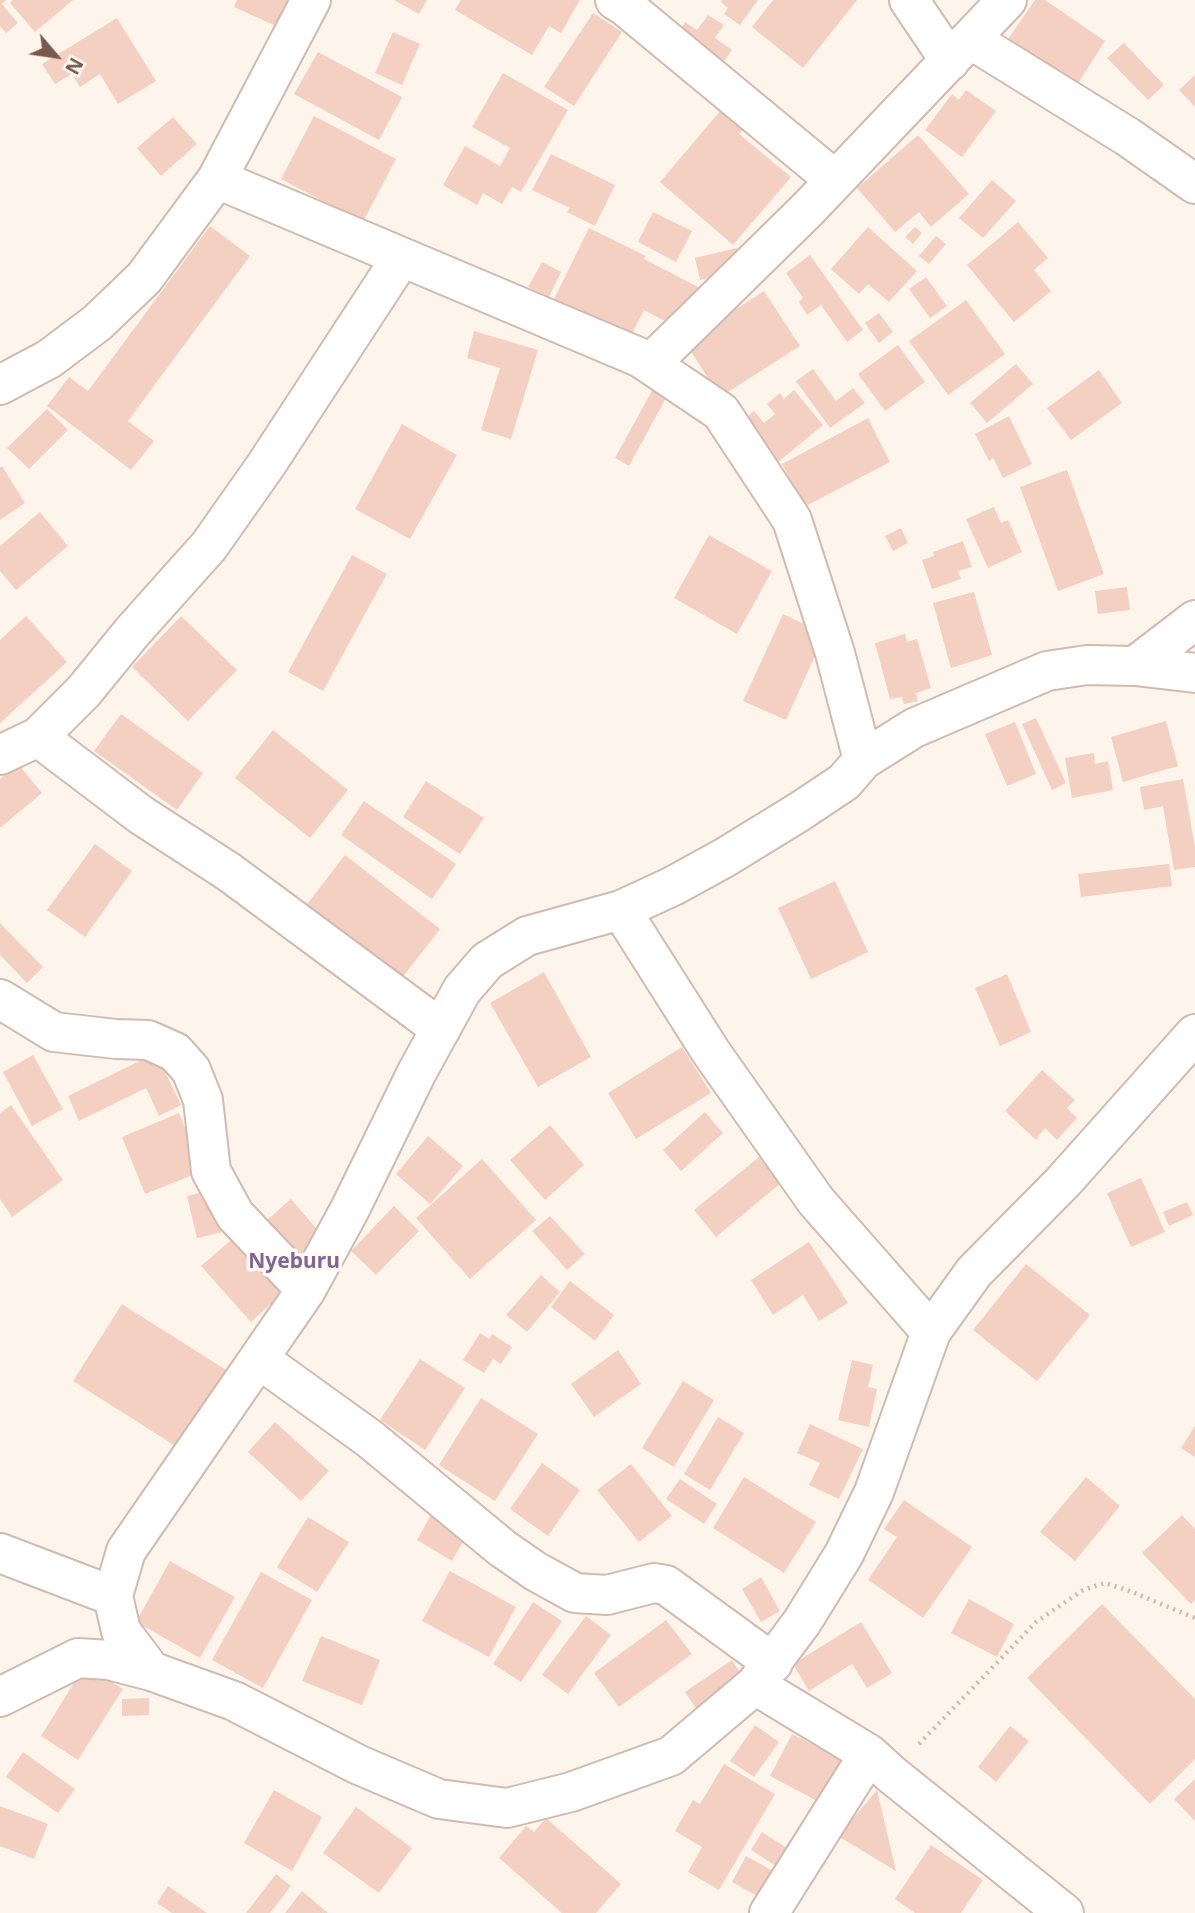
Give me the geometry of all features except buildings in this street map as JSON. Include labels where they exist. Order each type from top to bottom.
[{"type":"street","points":[[0,385],[49,359],[97,323],[144,278],[217,179],[311,0]]},
{"type":"street","points":[[615,0],[835,180]]},
{"type":"street","points":[[909,0],[960,50],[1128,137],[1195,184]]},
{"type":"street","points":[[650,364],[835,180],[1007,0]]},
{"type":"street","points":[[217,179],[641,358],[720,412],[792,520],[835,653],[863,761]]},
{"type":"street","points":[[0,755],[38,737],[84,691],[209,546],[266,465],[401,258]]},
{"type":"street","points":[[1135,666],[1195,620]]},
{"type":"street","points":[[151,1671],[121,1631],[113,1596],[126,1551],[306,1290],[462,990],[487,961],[527,936],[621,910],[724,858],[844,782],[863,761],[914,728],[1047,671],[1087,665],[1135,666],[1195,673]]},
{"type":"street","points":[[38,737],[142,816],[229,872],[441,1029]]},
{"type":"street","points":[[621,910],[711,1052],[816,1201],[931,1332]]},
{"type":"street","points":[[0,999],[54,1032],[116,1040],[148,1040],[175,1052],[191,1070],[203,1100],[211,1171],[235,1215],[306,1290]]},
{"type":"street","points":[[0,1697],[78,1658],[109,1660],[151,1671],[234,1701],[359,1765],[439,1799],[507,1808],[571,1791],[671,1756],[764,1674],[802,1622],[844,1554],[874,1492],[931,1332],[974,1272],[1063,1182],[1195,1034]]},
{"type":"street","points":[[259,1359],[370,1439],[502,1548],[535,1571],[575,1593],[607,1595],[654,1583],[666,1585],[764,1674],[1064,1913]]},
{"type":"street","points":[[0,1553],[113,1596]]},
{"type":"street","points":[[769,1913],[880,1764]]},
{"type":"path","points":[[880,1764],[1036,1622],[1083,1590],[1105,1583],[1195,1618]]},
{"type":"district","name":"Nyeburu","points":[[294,1262]]}]
